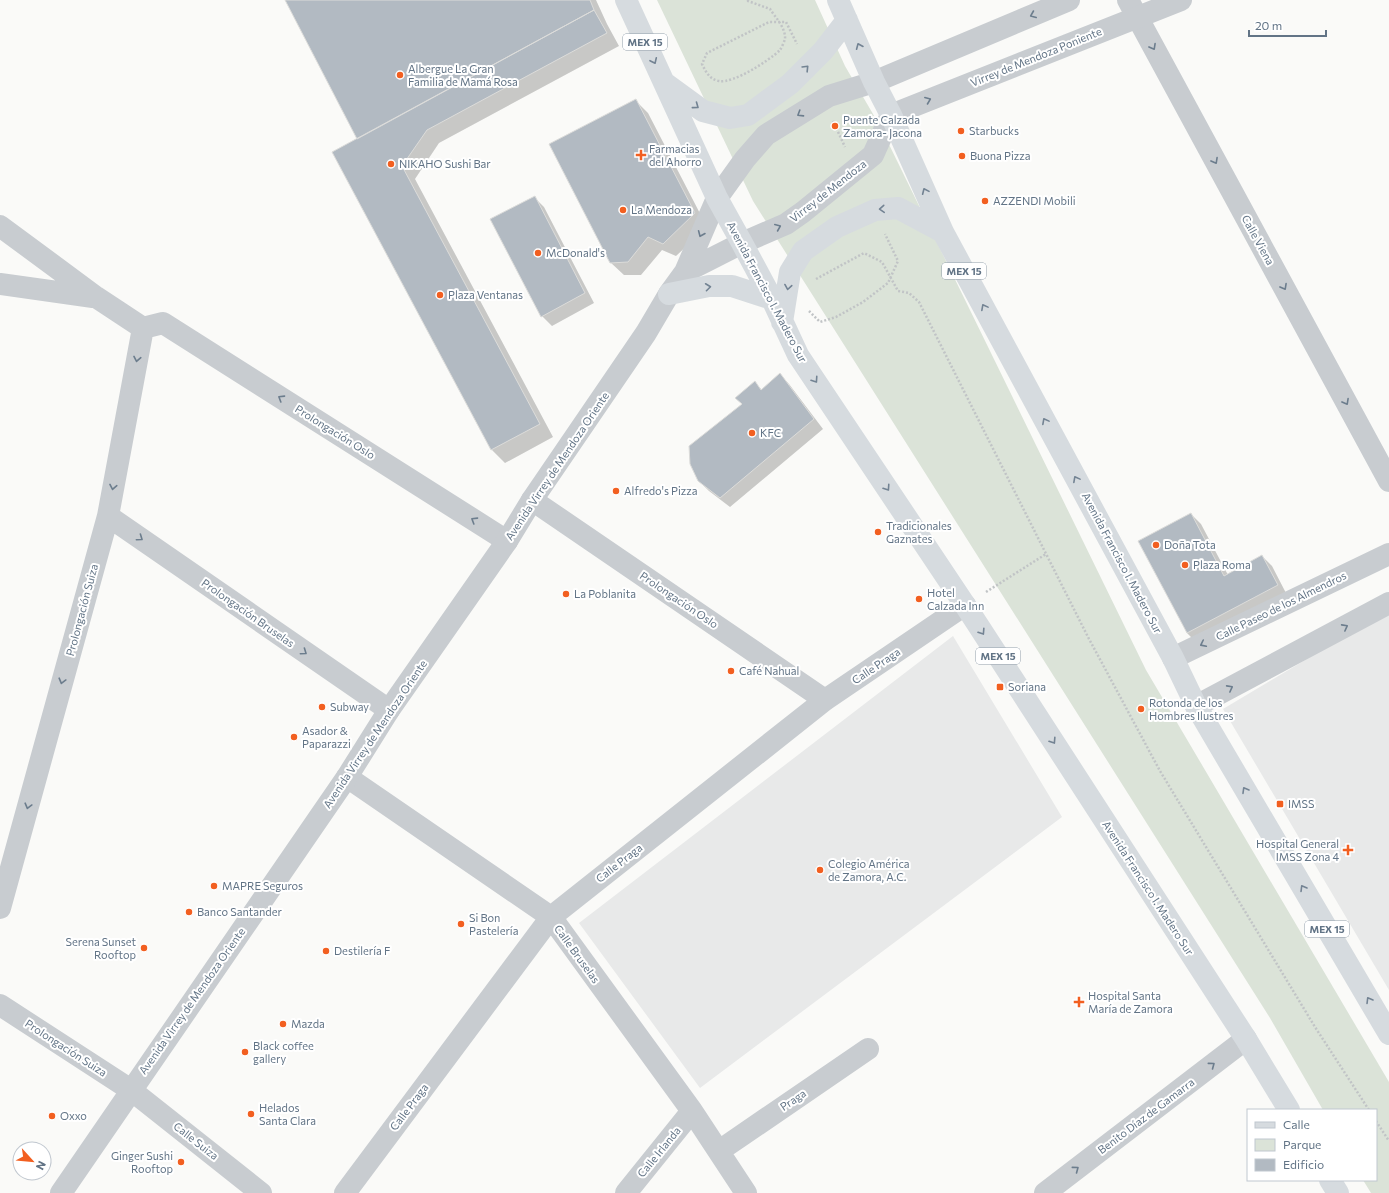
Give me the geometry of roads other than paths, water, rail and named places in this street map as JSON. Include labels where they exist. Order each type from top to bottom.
[{"type":"main road","name":"MEX 15","points":[[626,0],[717,198]]},
{"type":"main road","name":"MEX 15","points":[[838,0],[874,82]]},
{"type":"main road","points":[[665,83],[703,111],[730,118],[748,115],[790,84],[822,50],[847,20]]},
{"type":"main road","name":"Avenida Francisco I. Madero Sur","points":[[874,82],[891,115],[943,232],[1173,658],[1196,706],[1389,1034]]},
{"type":"main road","name":"Avenida Francisco I. Madero Sur","points":[[717,198],[772,298],[798,355],[965,605],[1246,1039],[1288,1109]]},
{"type":"main road","points":[[782,322],[790,272],[803,252],[837,227],[874,210],[898,208],[943,232]]},
{"type":"main road","points":[[669,294],[709,286],[732,286],[772,298]]},
{"type":"main road","points":[[1331,1181],[1338,1193]]},
{"type":"street","points":[[717,198],[745,160],[766,135],[829,96],[874,82],[1070,0]]},
{"type":"street","name":"Virrey de Mendoza Poniente","points":[[891,115],[1132,8],[1181,0]]},
{"type":"street","name":"Calle Viena","points":[[1132,8],[1389,481]]},
{"type":"street","name":"Virrey de Mendoza","points":[[742,243],[786,224],[873,155],[891,115]]},
{"type":"street","name":"Avenida Virrey de Mendoza Oriente","points":[[61,1193],[347,777],[389,710],[507,541],[532,500],[646,333],[669,294],[685,272],[717,198]]},
{"type":"street","name":"Prolongación Oslo","points":[[1,229],[96,297],[153,326],[507,541]]},
{"type":"street","name":"Avenida Virrey de Mendoza Oriente","points":[[685,272],[742,243]]},
{"type":"street","name":"Prolongación Oslo","points":[[0,284],[96,297]]},
{"type":"street","name":"Prolongación Suiza","points":[[0,908],[108,516],[153,326]]},
{"type":"street","name":"Prolongación Oslo","points":[[532,500],[825,700]]},
{"type":"street","name":"Prolongación Bruselas","points":[[108,516],[389,710]]},
{"type":"street","name":"Calle Paseo de los Almendros","points":[[1173,658],[1389,554]]},
{"type":"street","points":[[1196,706],[1389,604]]},
{"type":"street","name":"Calle Praga","points":[[345,1193],[551,917],[825,700],[965,605]]},
{"type":"street","name":"Calle Bruselas","points":[[347,777],[551,917],[692,1111],[746,1193]]},
{"type":"street","name":"Prolongación Suiza","points":[[0,1005],[131,1090]]},
{"type":"street","name":"Benito Díaz de Gamarra","points":[[1045,1193],[1246,1039]]},
{"type":"street","name":"Praga","points":[[719,1151],[868,1049]]},
{"type":"street","name":"Calle Suiza","points":[[131,1090],[261,1193]]},
{"type":"street","name":"Calle Irlanda","points":[[626,1193],[692,1111]]},
{"type":"place","name":"Albergue La Gran Familia de Mamá Rosa","points":[[400,75]]},
{"type":"place","name":"Puente Calzada Zamora- Jacona","points":[[835,126]]},
{"type":"place","name":"Starbucks","points":[[961,131]]},
{"type":"place","name":"Farmacias del Ahorro","points":[[641,155]]},
{"type":"place","name":"Buona Pizza","points":[[962,156]]},
{"type":"place","name":"NIKAHO Sushi Bar","points":[[391,164]]},
{"type":"place","name":"AZZENDI Mobili","points":[[985,201]]},
{"type":"place","name":"La Mendoza","points":[[623,210]]},
{"type":"place","name":"McDonald's","points":[[538,253]]},
{"type":"place","name":"Plaza Ventanas","points":[[440,295]]},
{"type":"place","name":"KFC","points":[[752,433]]},
{"type":"place","name":"Alfredo's Pizza","points":[[616,491]]},
{"type":"place","name":"Tradicionales Gaznates","points":[[878,532]]},
{"type":"place","name":"Doña Tota","points":[[1156,545]]},
{"type":"place","name":"Plaza Roma","points":[[1185,565]]},
{"type":"place","name":"La Poblanita","points":[[566,594]]},
{"type":"place","name":"Hotel Calzada Inn","points":[[919,599]]},
{"type":"place","name":"Café Nahual","points":[[731,671]]},
{"type":"place","name":"Soriana","points":[[1000,687]]},
{"type":"place","name":"Subway","points":[[322,707]]},
{"type":"place","name":"Rotonda de los Hombres Ilustres","points":[[1141,709]]},
{"type":"place","name":"Asador & Paparazzi","points":[[294,737]]},
{"type":"place","name":"IMSS","points":[[1280,804]]},
{"type":"place","name":"Hospital General IMSS Zona 4","points":[[1348,850]]},
{"type":"place","name":"Colegio América de Zamora, A.C.","points":[[820,870]]},
{"type":"place","name":"MAPRE Seguros","points":[[214,886]]},
{"type":"place","name":"Banco Santander","points":[[189,912]]},
{"type":"place","name":"Si Bon Pastelería","points":[[461,924]]},
{"type":"place","name":"Serena Sunset Rooftop","points":[[144,948]]},
{"type":"place","name":"Destilería F","points":[[326,951]]},
{"type":"place","name":"Hospital Santa María de Zamora","points":[[1079,1002]]},
{"type":"place","name":"Mazda","points":[[283,1024]]},
{"type":"place","name":"Black coffee gallery","points":[[245,1052]]},
{"type":"place","name":"Helados Santa Clara","points":[[251,1114]]},
{"type":"place","name":"Oxxo","points":[[52,1116]]},
{"type":"place","name":"Ginger Sushi Rooftop","points":[[181,1162]]}]
